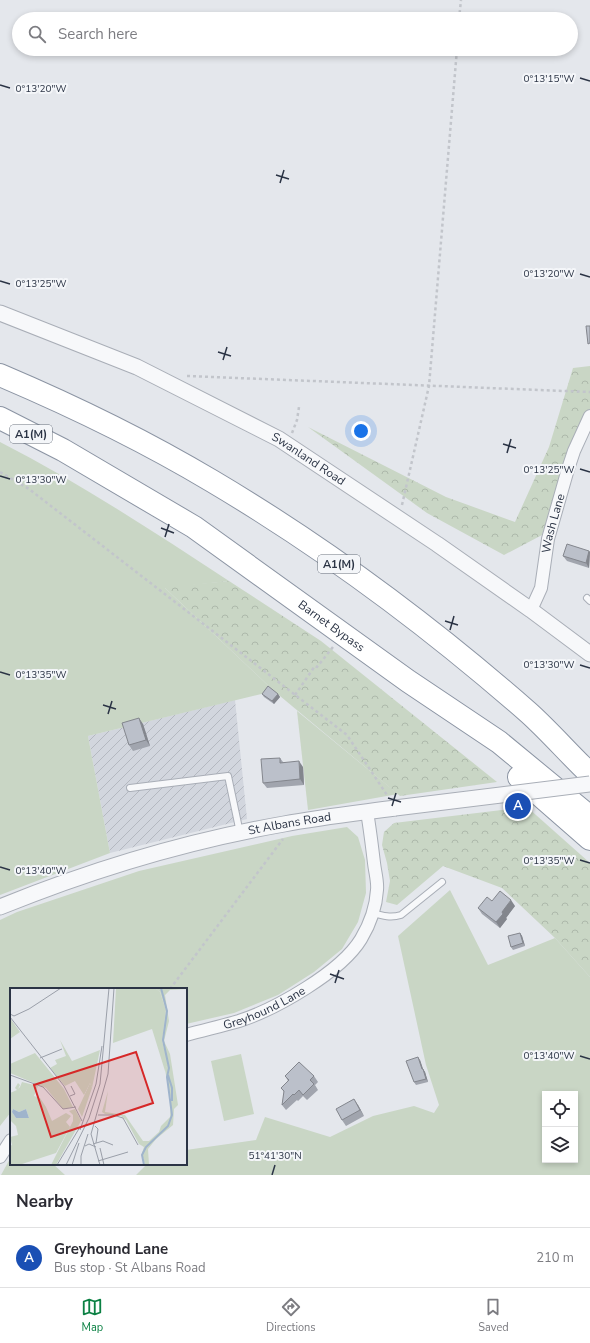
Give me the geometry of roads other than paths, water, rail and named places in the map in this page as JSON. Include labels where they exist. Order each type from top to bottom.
[{"type":"highway","name":"A1(M)","points":[[0,375],[43,393],[133,438],[212,481],[318,548],[420,622],[590,763]]},
{"type":"highway","name":"Barnet Bypass","points":[[0,418],[63,450],[194,527],[408,681],[499,742],[590,817]]},
{"type":"highway","name":"A1(M)","points":[[408,681],[590,839]]},
{"type":"highway","name":"A1(M)","points":[[530,714],[590,774]]},
{"type":"street","name":"Swanland Road","points":[[0,313],[137,367],[286,444],[437,544],[531,610],[590,654]]},
{"type":"street","name":"Wash Lane","points":[[531,610],[541,588],[548,539],[568,470],[574,451],[590,416]]},
{"type":"street","name":"St Albans Road","points":[[0,908],[32,894],[105,869],[186,845],[285,823],[590,784]]},
{"type":"street","name":"Greyhound Lane","points":[[187,1035],[240,1021],[272,1007],[306,987],[348,956],[360,940],[373,913],[377,889],[367,812]]},
{"type":"street","points":[[0,1157],[10,1142]]},
{"type":"lane","points":[[130,788],[228,776],[240,833]]},
{"type":"lane","points":[[373,913],[388,917],[401,915],[442,882]]},
{"type":"place","name":"Greyhound Lane","points":[[518,806]]}]
